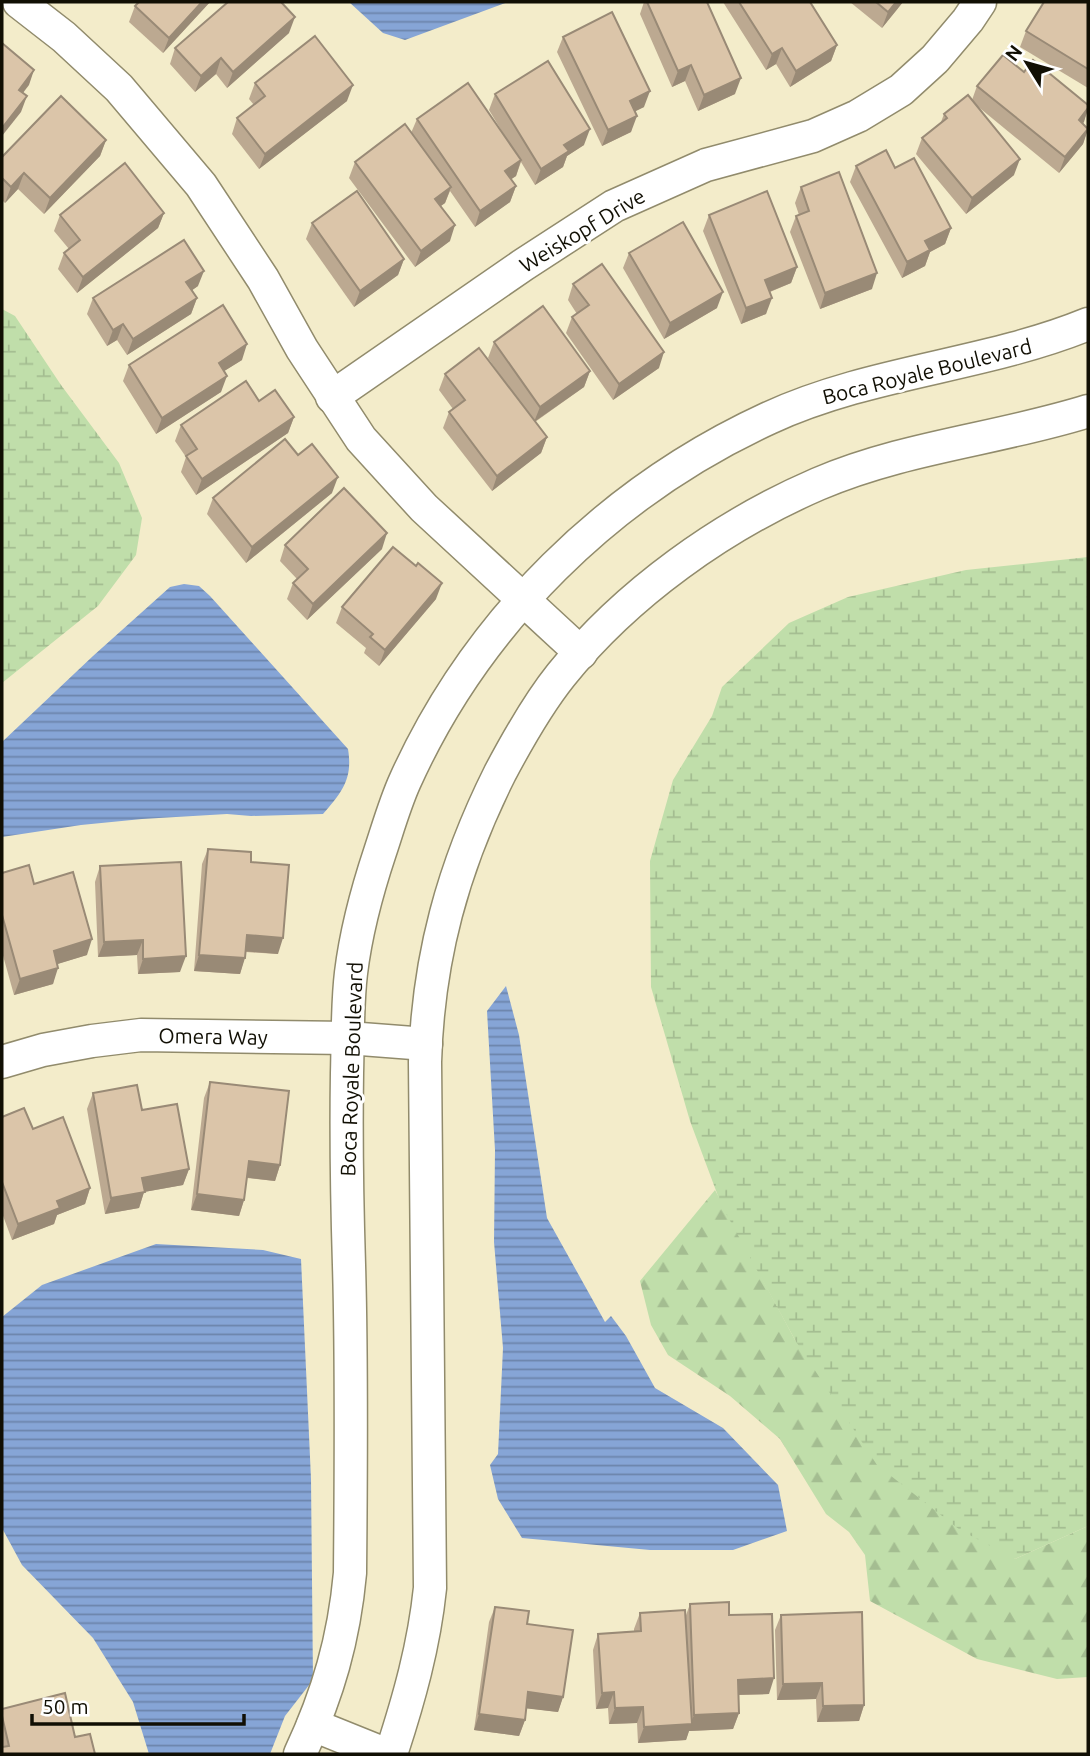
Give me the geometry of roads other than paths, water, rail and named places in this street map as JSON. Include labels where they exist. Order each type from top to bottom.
[{"type":"street","points":[[19,2],[64,37],[120,88],[201,185],[263,279],[332,397],[361,439],[424,508],[581,653]]},
{"type":"street","name":"Weiskopf Drive","points":[[332,397],[523,265],[614,206],[706,165],[813,136],[901,90],[935,59],[980,2]]},
{"type":"street","name":"Boca Royale Boulevard","points":[[300,1754],[333,1674],[343,1632],[350,1573],[348,1038],[351,973],[370,881],[403,784],[446,704],[484,649],[524,600],[572,550],[636,495],[724,440],[771,416],[841,391],[1032,345],[1088,324]]},
{"type":"street","points":[[391,1754],[413,1689],[426,1628],[430,1588],[426,1044],[436,953],[457,872],[511,752],[534,712],[581,653],[639,596],[724,533],[818,484],[862,467],[901,455],[963,443],[1088,411]]},
{"type":"street","name":"Omera Way","points":[[2,1062],[43,1050],[141,1035],[348,1038],[426,1044]]},
{"type":"street","points":[[313,1725],[385,1754]]},
{"type":"water","points":[[349,2],[508,2],[405,40],[383,33]]},
{"type":"water","points":[[184,584],[199,586],[210,596],[348,749],[349,769],[336,799],[323,814],[227,814],[142,819],[2,837],[2,742],[170,587]]},
{"type":"water","points":[[506,986],[519,1035],[547,1218],[605,1322],[611,1316],[626,1336],[655,1388],[723,1428],[778,1485],[787,1531],[733,1550],[650,1550],[522,1538],[498,1499],[490,1465],[498,1454],[503,1348],[494,1242],[495,1150],[487,1011]]},
{"type":"water","points":[[156,1244],[263,1250],[301,1259],[311,1479],[313,1680],[285,1716],[270,1754],[149,1754],[133,1702],[93,1638],[22,1565],[2,1528],[2,1317],[42,1285]]}]
